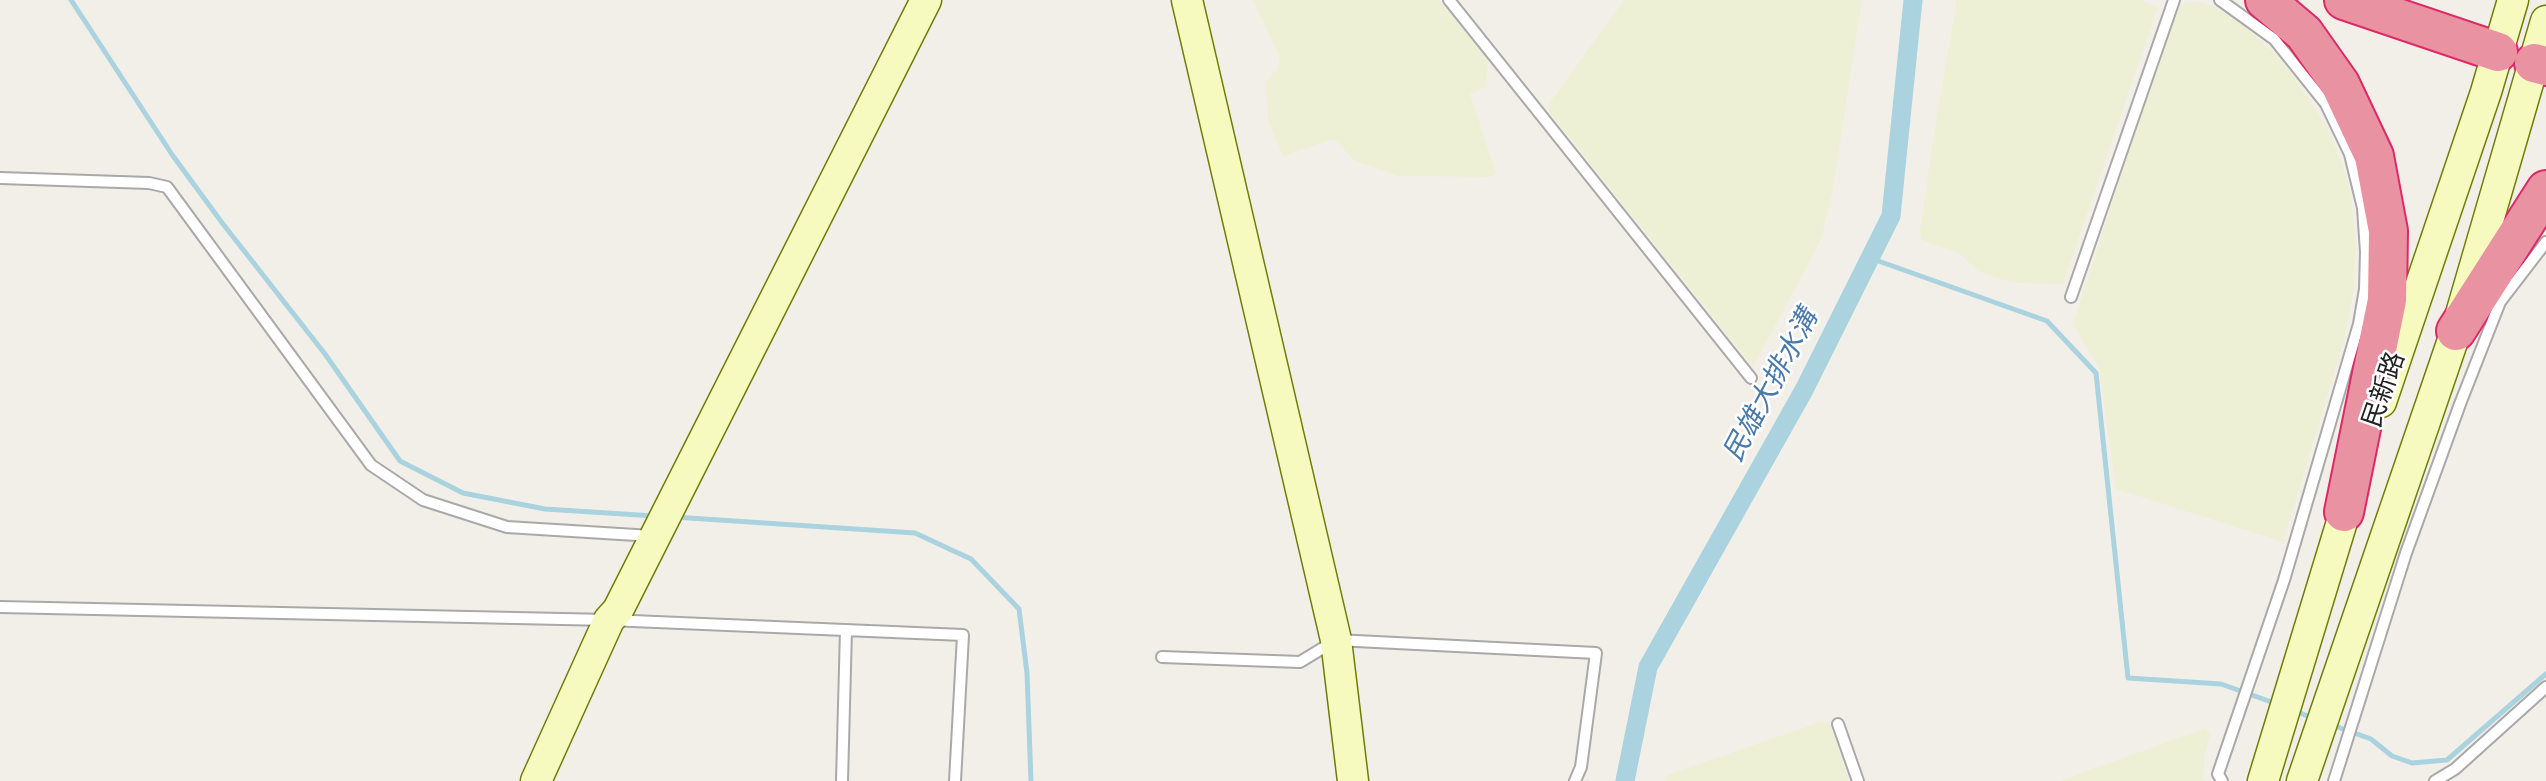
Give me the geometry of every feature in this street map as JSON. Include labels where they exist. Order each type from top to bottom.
[{"type":"highway","points":[[2265,0],[2304,33],[2340,84],[2374,156],[2388,231],[2387,300],[2344,512]]},
{"type":"highway","points":[[2344,0],[2498,52]]},
{"type":"highway","points":[[2456,331],[2546,190]]},
{"type":"main road","points":[[536,781],[609,620],[618,610],[926,0]]},
{"type":"main road","points":[[1187,0],[1336,640],[1353,781]]},
{"type":"main road","name":"民新路","points":[[2263,781],[2344,512],[2513,0]]},
{"type":"main road","name":"民新路","points":[[2302,781],[2456,331],[2540,65],[2546,21]]},
{"type":"main road","points":[[2498,52],[2540,65]]},
{"type":"lane","points":[[1449,0],[1751,378]]},
{"type":"lane","points":[[2071,298],[2174,0]]},
{"type":"lane","points":[[2220,0],[2274,40],[2326,104],[2350,154],[2363,208],[2366,252],[2365,289],[2359,324],[2284,580],[2218,774],[2222,781]]},
{"type":"lane","points":[[0,178],[149,183],[167,187],[371,465],[423,500],[507,527],[661,523]]},
{"type":"lane","points":[[2334,781],[2406,553],[2500,302],[2546,242]]},
{"type":"lane","points":[[0,607],[609,620],[963,635],[955,781]]},
{"type":"lane","points":[[842,781],[846,630]]},
{"type":"lane","points":[[1162,657],[1300,662],[1336,640],[1595,653],[1581,767],[1575,781]]},
{"type":"lane","points":[[2435,781],[2455,769],[2546,687]]},
{"type":"lane","points":[[1838,724],[1858,781]]},
{"type":"green space","points":[[1253,0],[1439,0],[1488,59],[1486,87],[1470,94],[1496,174],[1489,177],[1398,176],[1355,161],[1334,139],[1283,156],[1268,120],[1266,81],[1278,68],[1279,56]]},
{"type":"green space","points":[[1624,0],[1862,0],[1833,189],[1820,242],[1753,367],[1550,113],[1548,105]]},
{"type":"green space","points":[[1957,0],[2141,0],[2158,7],[2063,284],[2014,283],[1979,272],[1960,254],[1922,240],[1920,231]]},
{"type":"green space","points":[[2188,2],[2201,2],[2215,7],[2235,19],[2281,58],[2327,127],[2343,166],[2352,204],[2356,249],[2354,288],[2344,341],[2283,542],[2116,489],[2099,368],[2073,324],[2163,46],[2177,7]]},
{"type":"green space","points":[[1820,722],[1830,724],[1849,781],[1666,781],[1667,775]]},
{"type":"green space","points":[[2206,728],[2210,735],[2204,758],[2203,776],[2206,781],[2059,781]]},
{"type":"waterway","points":[[71,0],[173,156],[325,354],[400,461],[463,493],[545,509],[654,516]]},
{"type":"waterway","name":"民雄大排水溝","points":[[1625,781],[1648,667],[1804,390],[1891,216],[1913,0]]},
{"type":"waterway","points":[[1870,258],[2047,321],[2096,373],[2128,678],[2221,684],[2277,704]]},
{"type":"waterway","points":[[674,517],[915,533],[971,559],[1019,609],[1027,673],[1031,781]]},
{"type":"waterway","points":[[2332,725],[2371,739],[2392,756],[2412,763],[2447,760],[2546,674]]},
{"type":"waterway","points":[[2292,710],[2313,718]]}]
